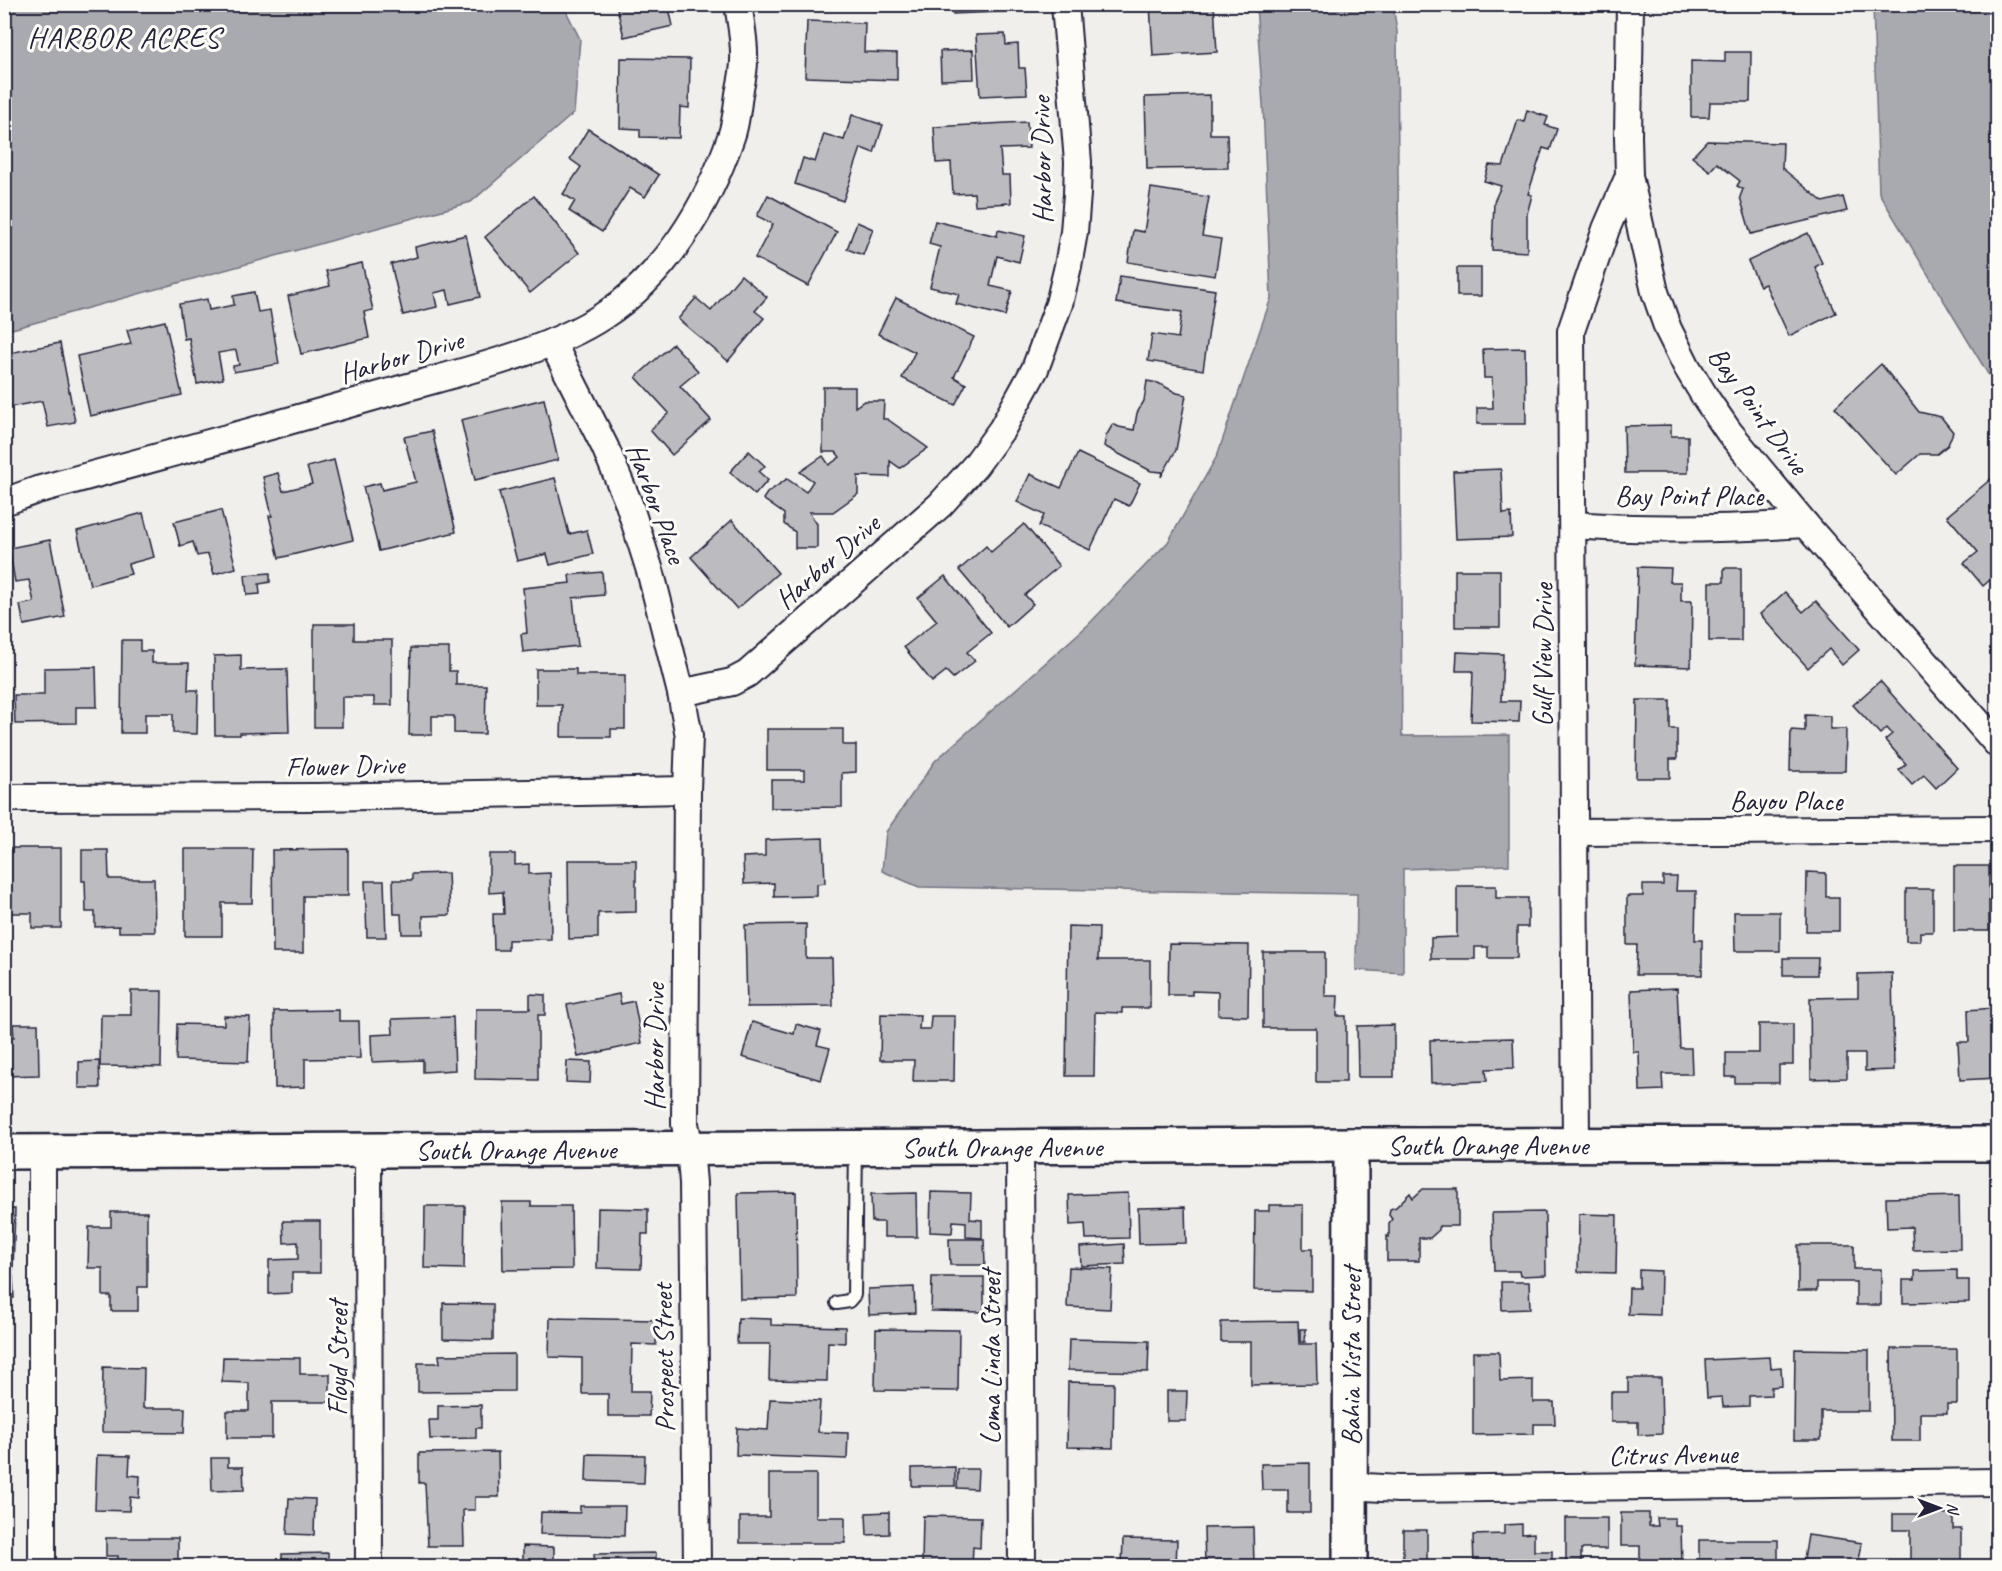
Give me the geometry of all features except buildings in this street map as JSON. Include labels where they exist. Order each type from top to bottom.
[{"type":"street","name":"Harbor Drive","points":[[4,502],[37,490],[470,369],[552,342],[601,318],[645,282],[686,232],[701,206],[732,135],[744,64],[743,35],[738,4]]},
{"type":"street","name":"Harbor Drive","points":[[690,1148],[686,1124],[689,736],[681,693],[732,682],[747,674],[940,505],[975,466],[1020,399],[1047,340],[1059,303],[1074,232],[1078,162],[1065,4]]},
{"type":"street","name":"Bay Point Drive","points":[[1630,4],[1629,176],[1655,292],[1668,329],[1687,367],[1729,432],[1805,524],[1998,745]]},
{"type":"street","name":"Gulf View Drive","points":[[1576,1145],[1571,331],[1606,229],[1629,176]]},
{"type":"street","name":"Harbor Place","points":[[552,342],[605,447],[628,504],[651,573],[681,693]]},
{"type":"street","name":"Bay Point Place","points":[[1573,525],[1747,528],[1805,524]]},
{"type":"street","name":"Flower Drive","points":[[4,798],[329,797],[687,789]]},
{"type":"street","name":"Bayou Place","points":[[1574,832],[1998,829]]},
{"type":"street","name":"South Orange Avenue","points":[[4,1152],[1998,1144]]},
{"type":"street","name":"Bahia Vista Street","points":[[1350,1566],[1351,1145]]},
{"type":"street","name":"Loma Linda Street","points":[[1020,1147],[1022,1566]]},
{"type":"street","name":"Prospect Street","points":[[690,1148],[693,1183],[697,1566]]},
{"type":"street","name":"Floyd Street","points":[[368,1150],[369,1566]]},
{"type":"street","points":[[42,1152],[42,1566]]},
{"type":"street","name":"Citrus Avenue","points":[[1350,1486],[1398,1489],[1998,1482]]},
{"type":"lane","points":[[837,1303],[849,1301],[854,1295],[856,1147]]},
{"type":"shaded area","points":[[5,4],[563,5],[580,39],[574,113],[471,202],[5,331]]},
{"type":"shaded area","points":[[1256,5],[1393,5],[1397,31],[1402,736],[1509,735],[1509,865],[1403,869],[1403,973],[1356,970],[1357,894],[919,887],[882,871],[886,832],[935,761],[1088,625],[1168,542],[1217,456],[1271,298],[1263,104]]},
{"type":"shaded area","points":[[1873,5],[1997,5],[1997,389],[1879,193]]},
{"type":"district","name":"HARBOR ACRES","points":[[124,37]]}]
